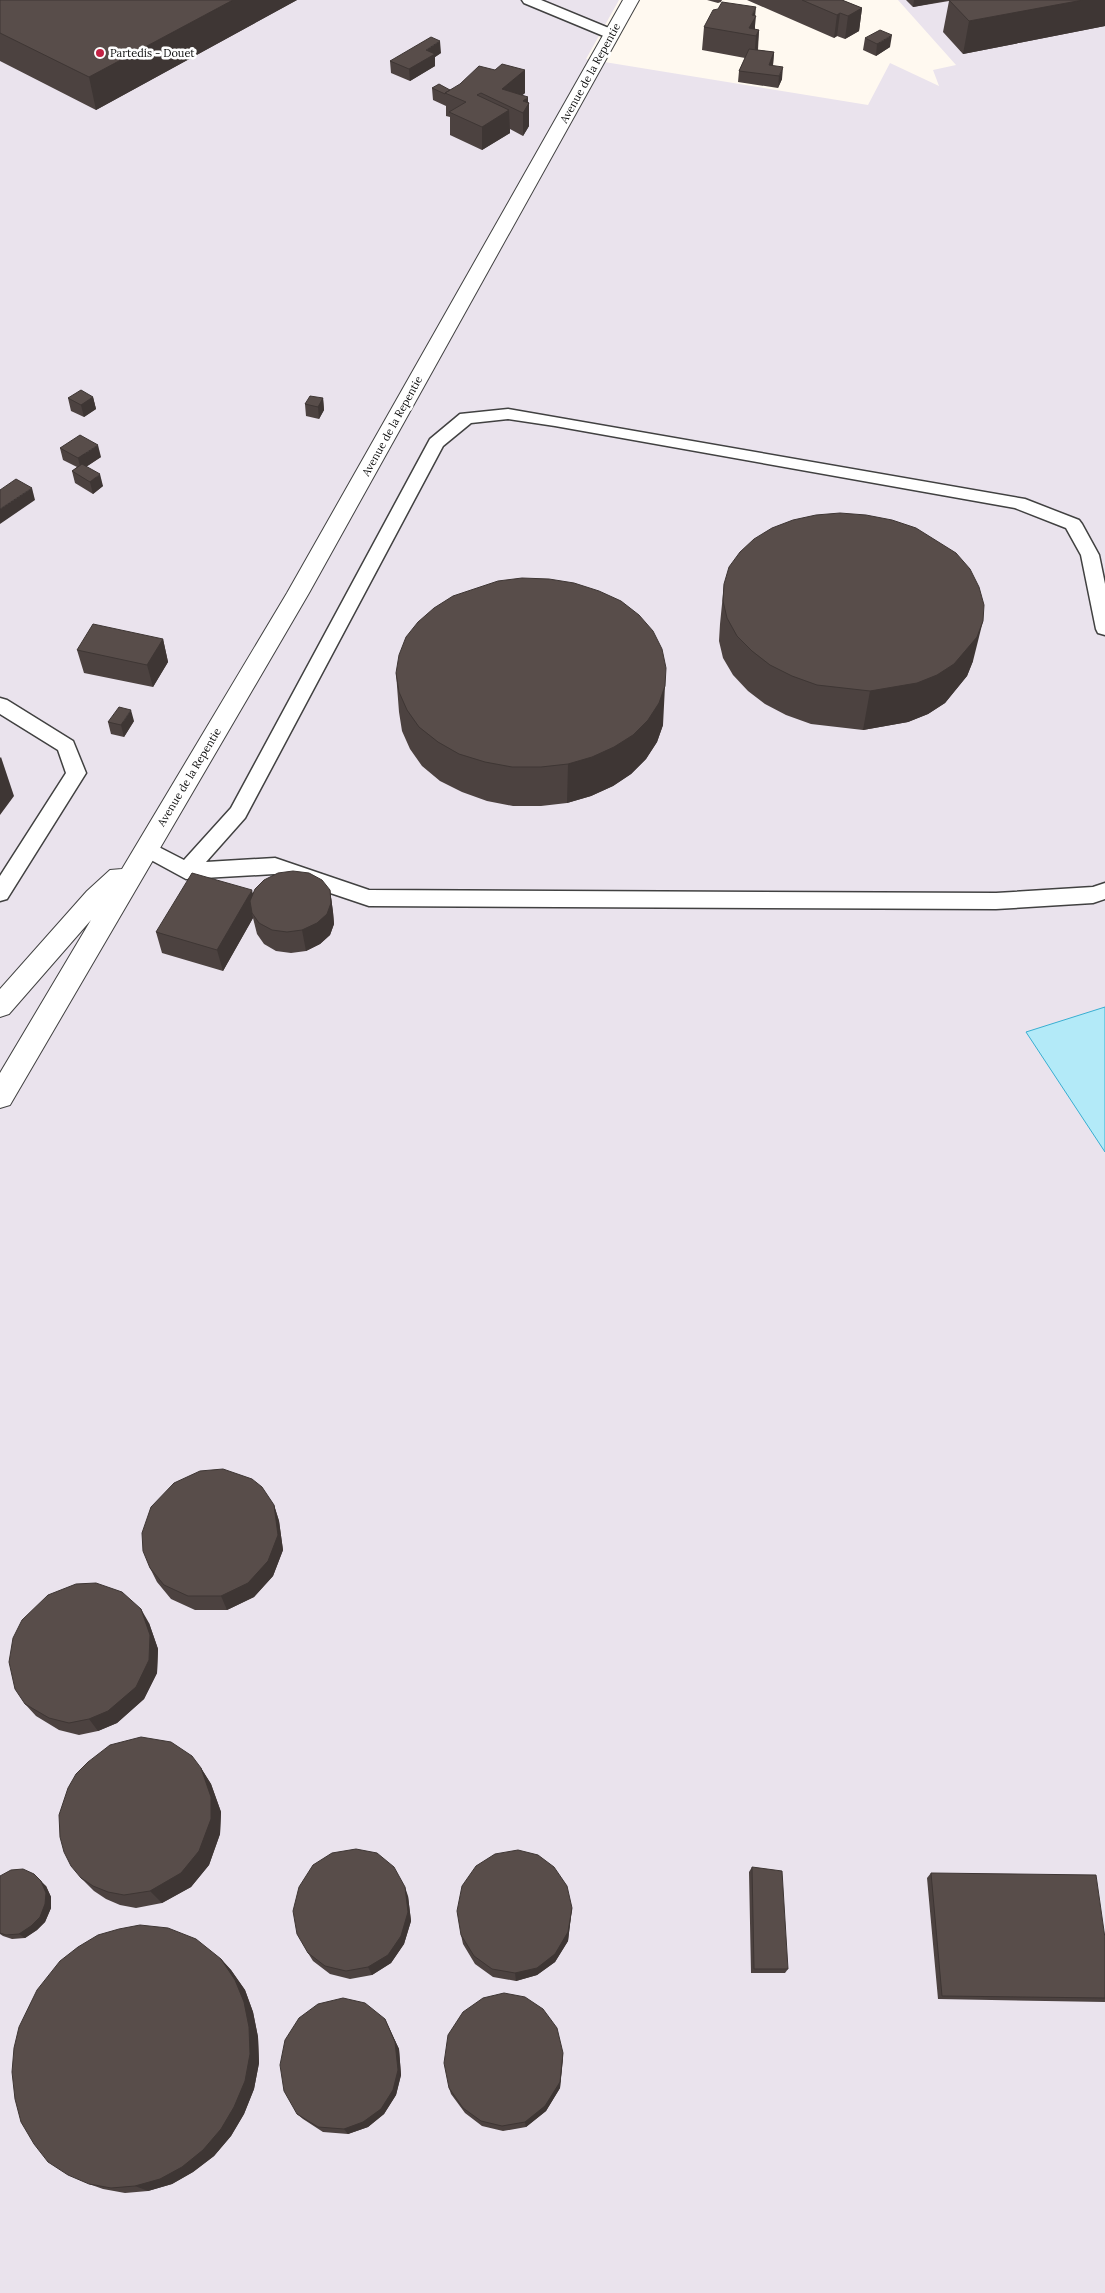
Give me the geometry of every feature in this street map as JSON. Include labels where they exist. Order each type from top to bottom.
[{"type":"street","name":"Avenue de la Repentie","points":[[0,1097],[298,593],[631,0]]},
{"type":"street","name":"Avenue de la Repentie","points":[[0,1007],[96,898],[147,849]]},
{"type":"lane","points":[[529,0],[612,34]]},
{"type":"lane","points":[[186,872],[238,813],[436,443],[466,418],[508,414],[555,421],[1019,503],[1073,524],[1090,555],[1105,629]]},
{"type":"lane","points":[[0,705],[66,746],[76,773],[0,893]]},
{"type":"lane","points":[[147,849],[186,872],[275,866],[369,898],[996,900],[1093,895],[1105,891]]},
{"type":"shaded area","points":[[0,0],[619,0],[586,59],[868,105],[890,63],[939,86],[933,70],[956,65],[898,0],[1105,0],[1105,2293],[0,2293]]},
{"type":"water","points":[[1105,1007],[1105,1152],[1026,1032]]},
{"type":"building","points":[[0,0],[233,0],[89,77],[0,33]]},
{"type":"building","points":[[802,0],[842,0],[862,8],[848,16],[840,13],[837,15]]},
{"type":"building","points":[[949,0],[1083,0],[969,21]]},
{"type":"building","points":[[722,2],[756,7],[752,15],[756,16],[749,28],[759,30],[756,36],[704,27],[713,10],[718,9]]},
{"type":"building","points":[[880,30],[892,35],[877,44],[865,38]]},
{"type":"building","points":[[431,37],[440,41],[426,50],[435,54],[409,69],[390,61]]},
{"type":"building","points":[[749,49],[774,52],[769,65],[783,67],[779,76],[739,71]]},
{"type":"building","points":[[502,64],[525,70],[502,89],[528,97],[523,101],[529,103],[523,113],[481,93],[477,95],[509,110],[482,127],[449,112],[466,102],[445,93],[460,84],[479,66],[495,70]]},
{"type":"building","points":[[439,84],[450,90],[445,94],[432,88]]},
{"type":"building","points":[[81,390],[93,397],[81,405],[68,398]]},
{"type":"building","points":[[310,396],[323,398],[318,407],[305,404]]},
{"type":"building","points":[[80,435],[98,445],[78,458],[60,448]]},
{"type":"building","points":[[82,464],[100,474],[90,482],[72,471]]},
{"type":"building","points":[[16,479],[32,488],[0,509],[0,490]]},
{"type":"building","points":[[840,513],[892,520],[916,528],[956,553],[970,569],[979,587],[984,605],[983,621],[977,637],[954,664],[937,675],[917,683],[870,691],[817,685],[792,676],[770,665],[737,636],[727,618],[723,601],[724,584],[729,567],[740,552],[754,539],[772,528],[793,520],[816,515]]},
{"type":"building","points":[[522,578],[549,579],[574,583],[599,591],[621,601],[639,615],[653,631],[662,649],[666,668],[665,686],[659,703],[648,720],[633,735],[614,747],[592,757],[568,764],[541,767],[512,767],[485,762],[459,754],[438,742],[419,727],[407,710],[399,692],[396,673],[399,655],[406,637],[418,622],[434,608],[453,596],[498,581]]},
{"type":"building","points":[[93,624],[163,639],[147,665],[77,650]]},
{"type":"building","points":[[119,707],[131,710],[121,725],[108,722]]},
{"type":"building","points":[[293,871],[309,873],[322,880],[330,890],[331,903],[327,914],[317,923],[302,930],[287,932],[272,930],[259,923],[252,913],[250,901],[255,889],[264,880],[278,873]]},
{"type":"building","points":[[192,873],[252,890],[217,950],[156,932]]},
{"type":"building","points":[[223,1469],[252,1479],[262,1487],[274,1505],[278,1535],[268,1561],[248,1583],[221,1596],[188,1596],[164,1585],[150,1568],[143,1551],[142,1533],[151,1507],[174,1483],[200,1471]]},
{"type":"building","points":[[96,1583],[122,1592],[141,1609],[150,1635],[149,1660],[136,1687],[108,1711],[89,1719],[69,1723],[49,1718],[25,1704],[15,1689],[9,1662],[13,1638],[22,1620],[48,1595],[76,1584]]},
{"type":"building","points":[[141,1737],[171,1742],[192,1756],[201,1768],[211,1797],[211,1819],[199,1851],[181,1873],[150,1891],[124,1895],[108,1892],[93,1886],[81,1878],[71,1866],[64,1852],[60,1837],[59,1815],[68,1788],[76,1774],[88,1762],[110,1745]]},
{"type":"building","points":[[356,1849],[377,1853],[394,1867],[405,1887],[408,1912],[401,1936],[388,1955],[368,1967],[346,1971],[325,1966],[308,1953],[297,1934],[293,1911],[299,1887],[313,1865],[332,1853]]},
{"type":"building","points":[[518,1850],[538,1855],[554,1867],[567,1886],[572,1908],[568,1932],[555,1954],[537,1968],[515,1973],[492,1969],[474,1956],[461,1935],[457,1911],[462,1886],[476,1866],[495,1854]]},
{"type":"building","points":[[752,1867],[782,1871],[788,1969],[754,1969]]},
{"type":"building","points":[[23,1869],[34,1874],[41,1881],[46,1893],[45,1904],[40,1917],[31,1926],[19,1934],[6,1935],[0,1933],[0,1876],[11,1870]]},
{"type":"building","points":[[931,1873],[1096,1875],[1105,1938],[1105,1998],[942,1996]]},
{"type":"building","points":[[140,1925],[168,1928],[196,1939],[221,1959],[235,1980],[244,2002],[249,2027],[250,2054],[245,2081],[234,2107],[221,2129],[203,2150],[182,2167],[160,2179],[135,2186],[111,2188],[89,2184],[68,2175],[48,2162],[34,2144],[21,2122],[15,2099],[12,2072],[14,2048],[19,2027],[37,1990],[60,1961],[98,1935]]},
{"type":"building","points":[[504,1993],[525,1997],[543,2009],[557,2028],[563,2053],[560,2082],[545,2106],[525,2122],[502,2126],[481,2121],[463,2108],[449,2088],[444,2063],[448,2035],[463,2012],[483,1998]]},
{"type":"building","points":[[343,1998],[365,2003],[385,2019],[395,2042],[398,2070],[393,2090],[381,2109],[363,2122],[344,2129],[318,2127],[297,2114],[284,2091],[280,2065],[285,2040],[299,2018],[318,2004]]},
{"type":"place","name":"Partedis - Douet","points":[[100,53]]}]
